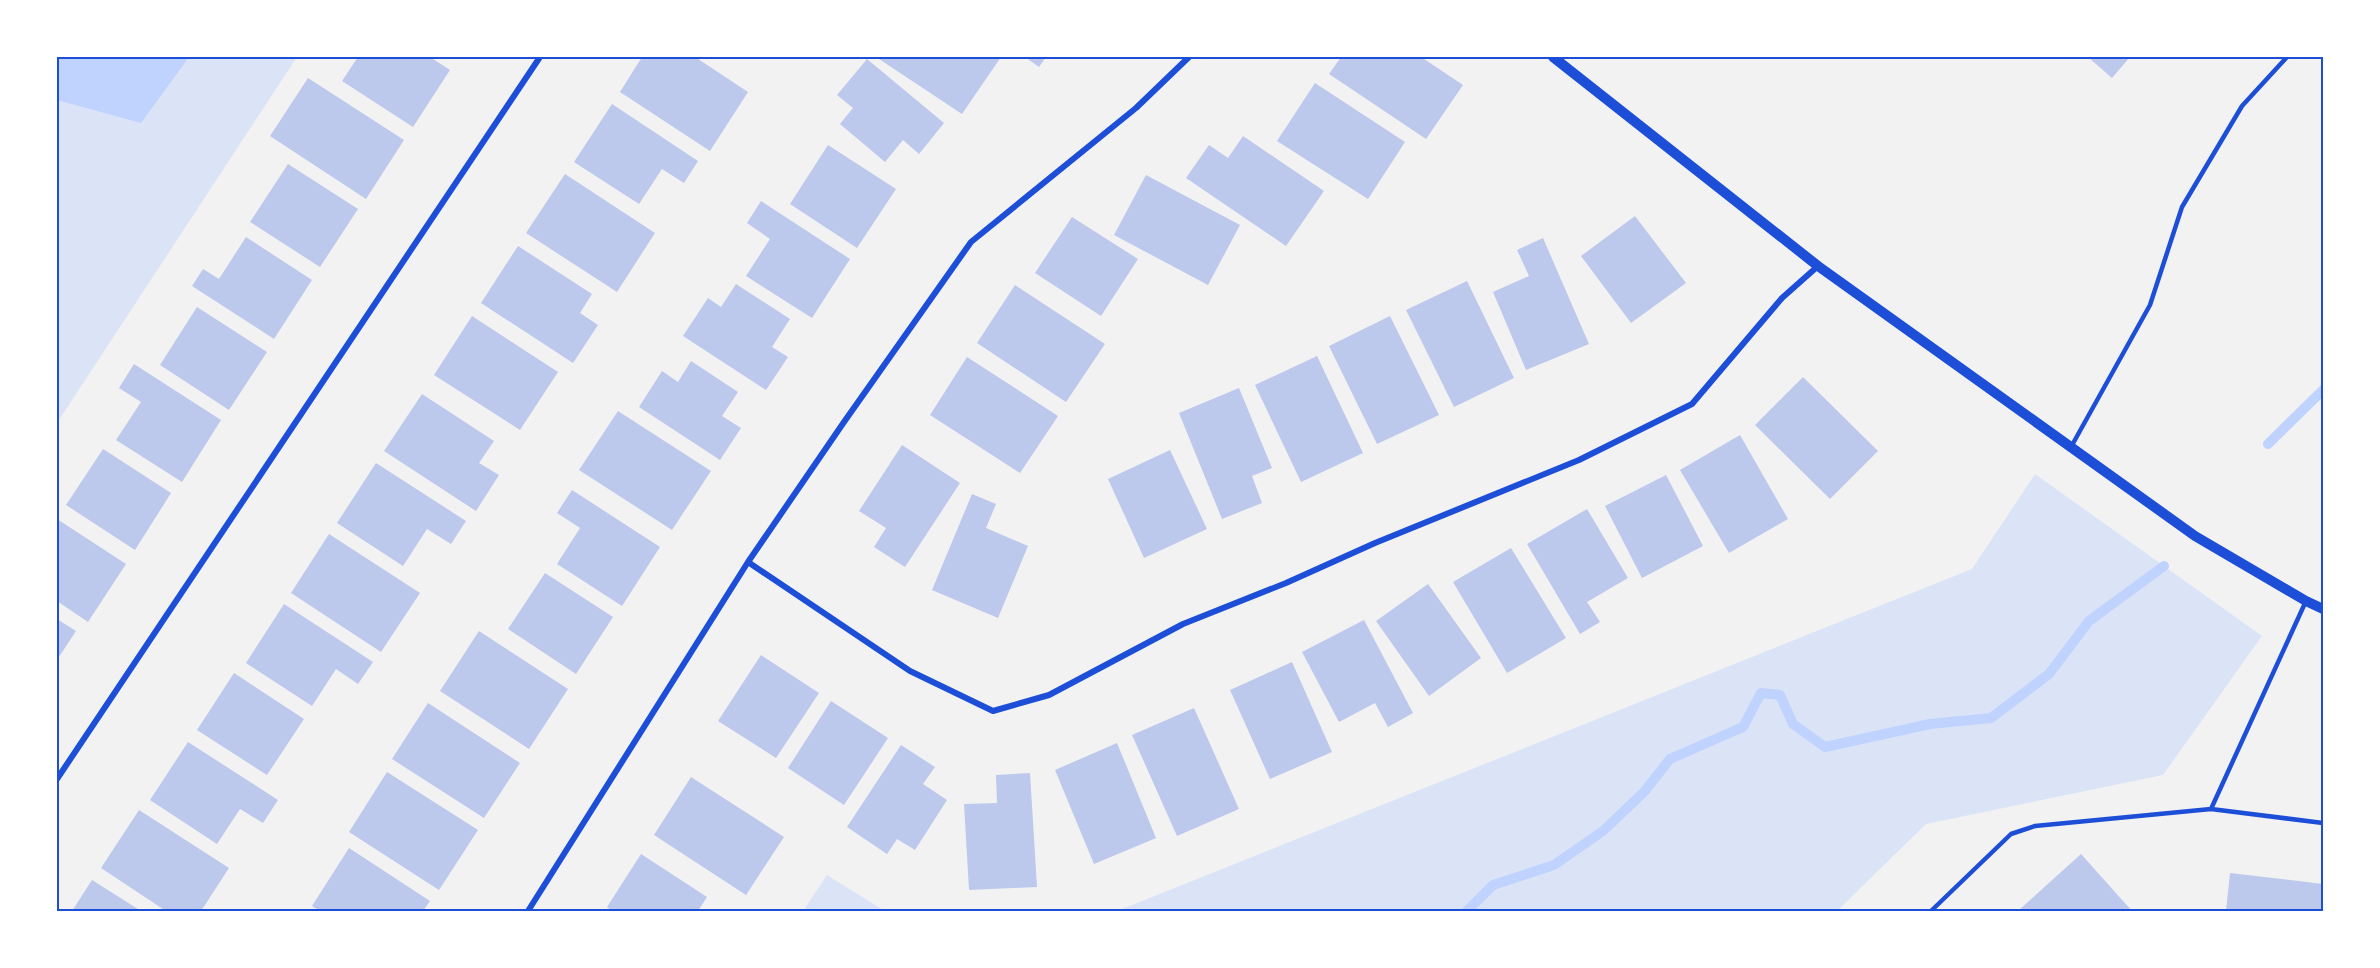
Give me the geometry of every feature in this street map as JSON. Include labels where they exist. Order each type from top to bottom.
[{"type":"street","points":[[57,778],[540,57]]},
{"type":"street","points":[[528,911],[748,562],[971,242],[1136,108],[1189,57]]},
{"type":"street","points":[[1553,57],[1818,266],[2195,536],[2306,602],[2323,609]]},
{"type":"street","points":[[748,562],[910,671],[993,711],[1049,695],[1183,624],[1286,584],[1375,543],[1578,460],[1692,404],[1782,298],[1818,266]]},
{"type":"lane","points":[[2071,447],[2150,305],[2182,207],[2242,106],[2287,57]]},
{"type":"lane","points":[[2211,809],[2306,602]]},
{"type":"lane","points":[[1931,911],[2011,834],[2034,826],[2211,809],[2323,823]]},
{"type":"shaded area","points":[[57,57],[297,57],[57,423]]},
{"type":"shaded area","points":[[2035,474],[2262,636],[2163,775],[1926,824],[1837,911],[1117,911],[1972,569]]},
{"type":"shaded area","points":[[827,875],[885,911],[803,911]]},
{"type":"water","points":[[57,57],[189,57],[141,123],[57,100]]},
{"type":"building","points":[[358,57],[430,57],[450,70],[413,127],[342,81]]},
{"type":"building","points":[[642,57],[695,57],[748,92],[710,151],[620,92]]},
{"type":"building","points":[[876,57],[1001,57],[962,114]]},
{"type":"building","points":[[1025,57],[1046,57],[1039,67]]},
{"type":"building","points":[[1341,57],[1421,57],[1463,85],[1426,139],[1329,74]]},
{"type":"building","points":[[2088,57],[2130,57],[2112,78]]},
{"type":"building","points":[[867,59],[944,123],[919,154],[903,140],[885,162],[840,124],[853,108],[837,95]]},
{"type":"building","points":[[308,78],[404,140],[366,199],[270,136]]},
{"type":"building","points":[[1315,83],[1405,142],[1368,199],[1277,141]]},
{"type":"building","points":[[612,104],[698,161],[684,183],[662,169],[639,204],[574,162]]},
{"type":"building","points":[[1243,136],[1324,191],[1286,246],[1186,178],[1209,145],[1228,158]]},
{"type":"building","points":[[828,145],[896,189],[857,248],[790,204]]},
{"type":"building","points":[[288,164],[358,209],[320,267],[250,222]]},
{"type":"building","points":[[565,174],[655,233],[617,292],[526,233]]},
{"type":"building","points":[[1146,175],[1240,225],[1208,285],[1114,235]]},
{"type":"building","points":[[761,201],[850,259],[812,318],[746,276],[770,239],[747,223]]},
{"type":"building","points":[[1635,216],[1686,283],[1631,323],[1581,256]]},
{"type":"building","points":[[1072,217],[1138,259],[1101,316],[1035,273]]},
{"type":"building","points":[[246,237],[312,280],[274,339],[192,286],[203,269],[219,279]]},
{"type":"building","points":[[1543,238],[1589,344],[1526,370],[1493,292],[1529,276],[1517,250]]},
{"type":"building","points":[[518,246],[592,294],[580,313],[598,325],[573,363],[481,303]]},
{"type":"building","points":[[1467,281],[1514,378],[1454,407],[1406,310]]},
{"type":"building","points":[[736,284],[790,319],[772,347],[788,357],[766,390],[683,336],[708,298],[721,307]]},
{"type":"building","points":[[1015,285],[1105,344],[1066,402],[977,343]]},
{"type":"building","points":[[197,307],[267,352],[229,410],[160,365]]},
{"type":"building","points":[[472,316],[558,372],[520,430],[434,375]]},
{"type":"building","points":[[1390,316],[1439,415],[1377,444],[1329,346]]},
{"type":"building","points":[[1317,356],[1363,453],[1301,482],[1255,385]]},
{"type":"building","points":[[967,357],[1058,416],[1020,473],[930,415]]},
{"type":"building","points":[[691,361],[738,392],[722,416],[741,428],[720,460],[639,407],[662,371],[678,382]]},
{"type":"building","points":[[134,364],[221,420],[182,482],[116,440],[141,402],[119,388]]},
{"type":"building","points":[[1803,377],[1878,451],[1830,499],[1755,425]]},
{"type":"building","points":[[1239,388],[1272,468],[1252,476],[1262,503],[1222,519],[1179,413]]},
{"type":"building","points":[[422,394],[494,441],[479,463],[499,475],[476,511],[384,451]]},
{"type":"building","points":[[618,411],[711,471],[672,530],[579,470]]},
{"type":"building","points":[[1740,435],[1788,519],[1729,553],[1680,470]]},
{"type":"building","points":[[902,445],[960,483],[905,567],[874,547],[886,528],[859,511]]},
{"type":"building","points":[[103,449],[171,493],[135,550],[66,505]]},
{"type":"building","points":[[1170,450],[1207,529],[1144,558],[1108,479]]},
{"type":"building","points":[[376,463],[466,521],[451,544],[427,529],[403,566],[337,523]]},
{"type":"building","points":[[1666,475],[1703,546],[1642,578],[1605,506]]},
{"type":"building","points":[[572,490],[660,547],[622,606],[557,564],[580,528],[557,513]]},
{"type":"building","points":[[972,494],[996,504],[986,528],[1028,546],[998,618],[932,590]]},
{"type":"building","points":[[1587,509],[1628,578],[1587,602],[1600,622],[1580,634],[1527,544]]},
{"type":"building","points":[[57,519],[126,564],[88,622],[57,601]]},
{"type":"building","points":[[329,534],[420,593],[381,652],[291,593]]},
{"type":"building","points":[[1511,548],[1566,638],[1507,673],[1453,582]]},
{"type":"building","points":[[545,573],[613,617],[576,674],[508,629]]},
{"type":"building","points":[[1428,584],[1481,658],[1429,696],[1376,621]]},
{"type":"building","points":[[284,604],[373,662],[358,684],[336,669],[312,706],[246,663]]},
{"type":"building","points":[[57,619],[76,631],[57,660]]},
{"type":"building","points":[[1364,620],[1413,713],[1388,727],[1375,703],[1339,722],[1302,652]]},
{"type":"building","points":[[479,631],[568,689],[529,749],[440,691]]},
{"type":"building","points":[[761,655],[819,693],[776,758],[718,721]]},
{"type":"building","points":[[1292,662],[1332,752],[1270,779],[1230,690]]},
{"type":"building","points":[[234,673],[304,719],[267,775],[197,730]]},
{"type":"building","points":[[831,701],[888,738],[844,805],[788,768]]},
{"type":"building","points":[[428,703],[520,763],[484,818],[392,759]]},
{"type":"building","points":[[1194,708],[1239,809],[1177,836],[1132,735]]},
{"type":"building","points":[[188,742],[278,800],[263,823],[240,809],[217,844],[150,800]]},
{"type":"building","points":[[1117,743],[1156,838],[1094,864],[1055,770]]},
{"type":"building","points":[[901,745],[935,767],[923,784],[947,800],[915,850],[897,839],[887,854],[847,827]]},
{"type":"building","points":[[387,772],[478,830],[439,890],[349,832]]},
{"type":"building","points":[[1030,773],[1037,887],[969,890],[964,804],[997,803],[996,775]]},
{"type":"building","points":[[691,777],[784,837],[746,895],[654,835]]},
{"type":"building","points":[[139,810],[229,868],[201,911],[166,911],[101,868]]},
{"type":"building","points":[[349,848],[430,901],[423,911],[320,911],[312,906]]},
{"type":"building","points":[[641,854],[707,897],[698,911],[612,911],[607,907]]},
{"type":"building","points":[[2081,854],[2132,911],[2018,911]]},
{"type":"building","points":[[2230,873],[2323,884],[2323,911],[2226,911]]},
{"type":"building","points":[[92,880],[141,911],[72,911]]},
{"type":"waterway","points":[[2268,444],[2323,390]]},
{"type":"waterway","points":[[1467,911],[1493,885],[1554,865],[1603,831],[1644,792],[1670,759],[1743,727],[1761,693],[1780,695],[1793,724],[1825,747],[1930,724],[1991,718],[2049,674],[2089,621],[2164,566]]}]
